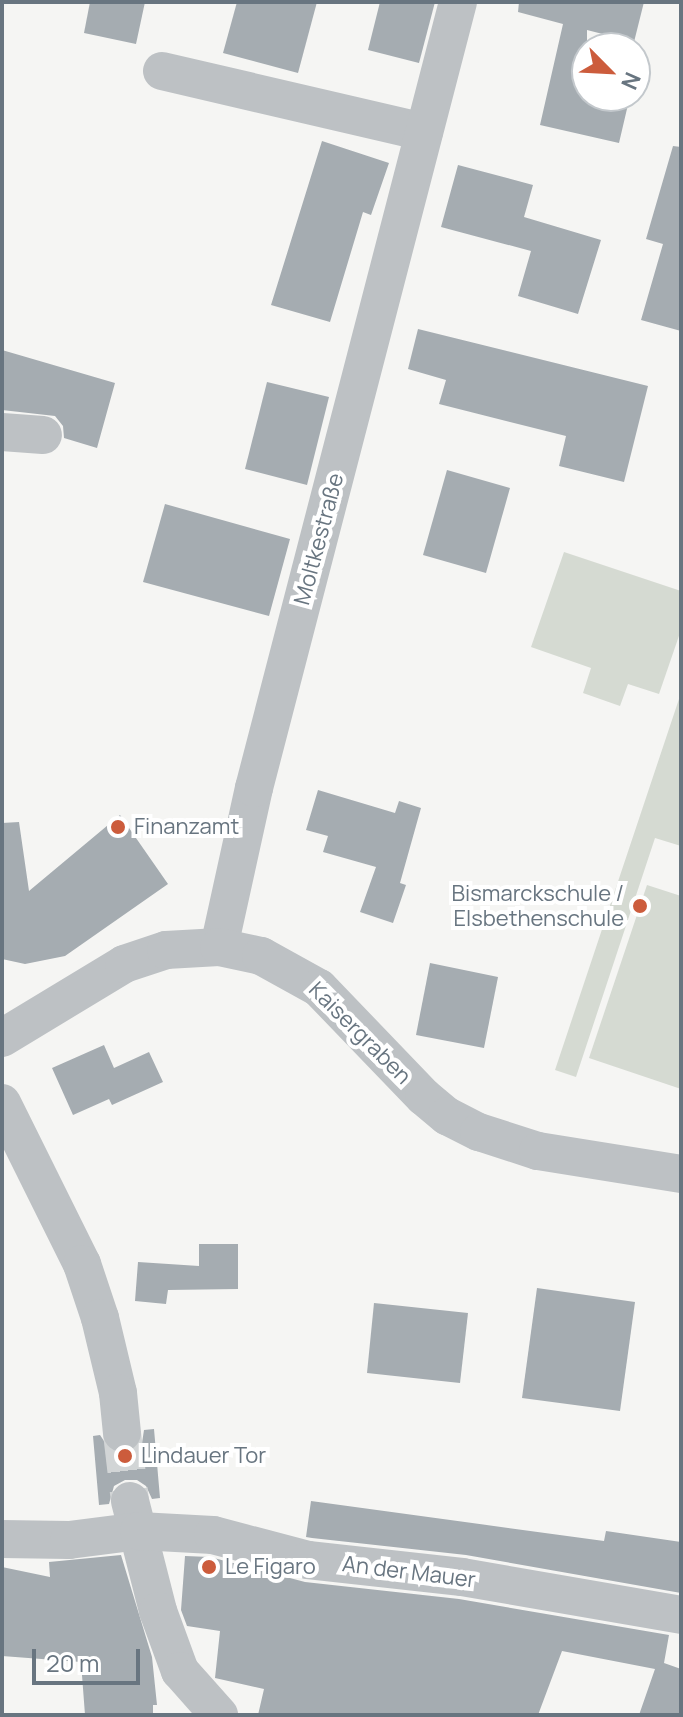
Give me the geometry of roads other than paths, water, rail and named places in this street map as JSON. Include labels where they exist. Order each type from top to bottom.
[{"type":"street","name":"Moltkestraße","points":[[219,947],[254,788],[458,2]]},
{"type":"street","points":[[162,71],[424,132]]},
{"type":"street","points":[[2,432],[43,435]]},
{"type":"street","name":"Kaisergraben","points":[[2,1038],[124,964],[166,950],[219,947],[261,956],[319,988],[424,1097],[447,1116],[479,1132],[538,1151],[681,1174]]},
{"type":"street","points":[[2,1103],[82,1264],[104,1333],[118,1393],[122,1433]]},
{"type":"street","points":[[134,1516],[158,1611],[180,1671],[219,1715]]},
{"type":"street","name":"An der Mauer","points":[[2,1539],[69,1540],[134,1516],[308,1560],[462,1577],[681,1615]]},
{"type":"tunnel","points":[[122,1433],[130,1501]]},
{"type":"place","name":"Finanzamt","points":[[118,827]]},
{"type":"place","name":"Bismarckschule / Elsbethenschule","points":[[640,906]]},
{"type":"place","name":"Lindauer Tor","points":[[125,1456]]},
{"type":"place","name":"Le Figaro","points":[[209,1567]]}]
